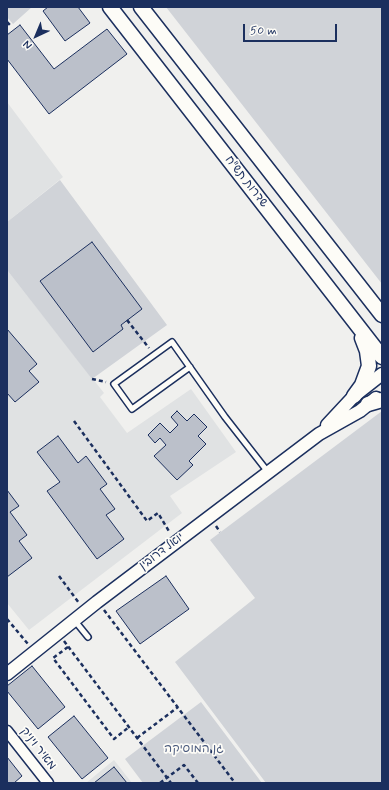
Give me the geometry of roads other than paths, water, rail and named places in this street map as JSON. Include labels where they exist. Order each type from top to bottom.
[{"type":"main road","name":"שדרות תש\"ח","points":[[110,7],[382,357]]},
{"type":"main road","points":[[141,7],[382,315]]},
{"type":"main road","points":[[354,396],[362,385],[369,366],[367,351],[356,323]]},
{"type":"main road","points":[[368,404],[382,400]]},
{"type":"street","name":"יואל דרובין","points":[[319,434],[354,396],[382,374]]},
{"type":"street","name":"יואל דרובין","points":[[7,674],[97,602],[268,472],[319,434],[382,394]]},
{"type":"street","name":"מאיר ויניק","points":[[7,731],[48,783]]},
{"type":"lane","points":[[190,367],[132,409],[114,384],[172,342],[190,367],[225,417],[268,472]]},
{"type":"lane","points":[[74,620],[88,637]]},
{"type":"park label","name":"גן המוסיקה","points":[[194,749]]}]
